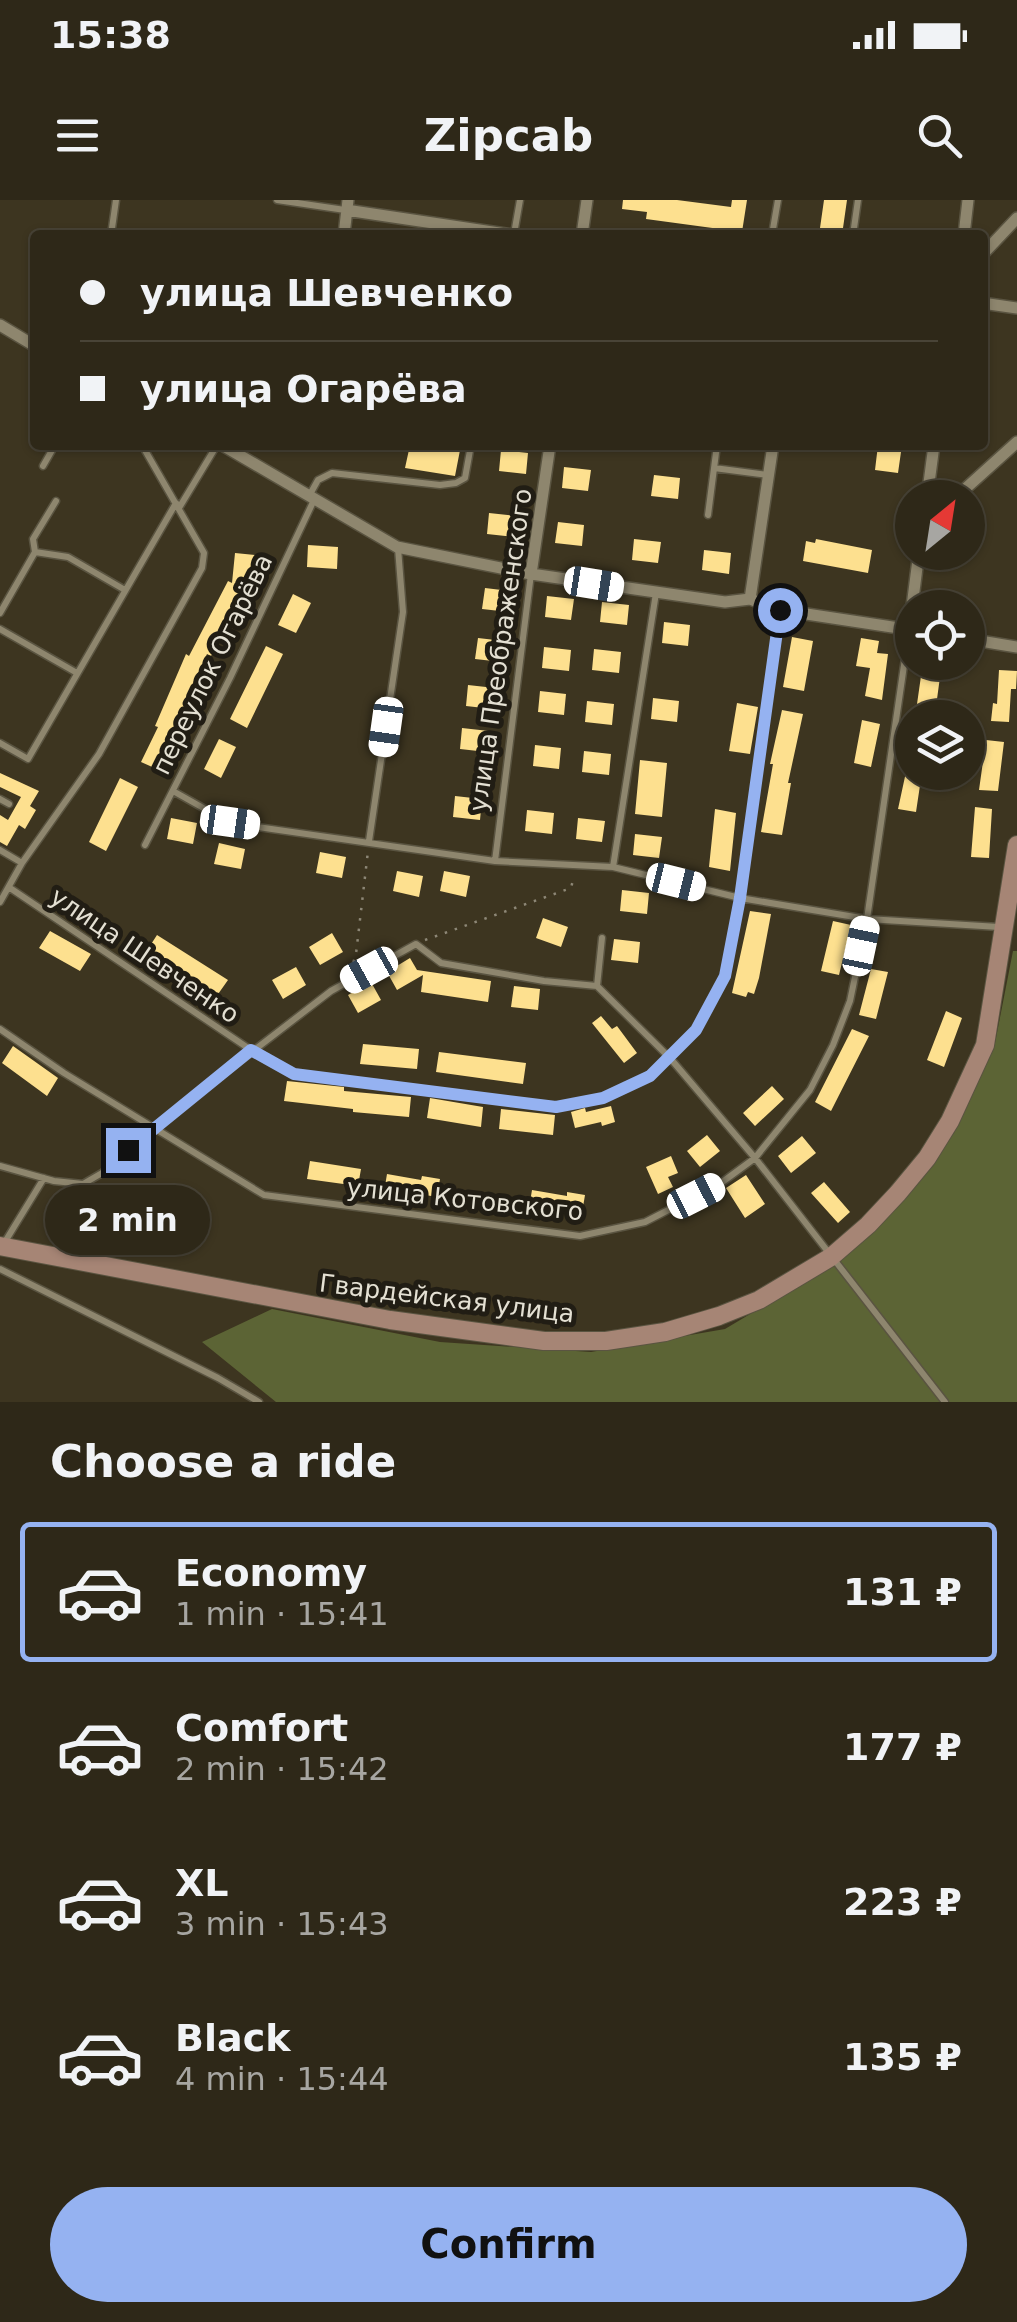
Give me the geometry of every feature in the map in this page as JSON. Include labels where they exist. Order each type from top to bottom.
[{"type":"main road","name":"Гвардейская улица","points":[[1,1245],[390,1320],[544,1340],[606,1341],[665,1332],[719,1316],[759,1300],[830,1257],[868,1225],[926,1158],[956,1109],[985,1045],[1017,845]]},
{"type":"street","points":[[583,230],[588,200]]},
{"type":"street","points":[[965,230],[968,200]]},
{"type":"street","points":[[344,230],[347,205],[485,230]]},
{"type":"street","points":[[988,249],[1017,218]]},
{"type":"street","points":[[988,303],[1017,308]]},
{"type":"street","points":[[0,325],[30,343]]},
{"type":"street","points":[[975,480],[1017,442]]},
{"type":"street","points":[[229,450],[398,547],[531,574],[724,602],[750,600],[780,610],[895,628]]},
{"type":"street","name":"улица Преображенского","points":[[531,574],[549,450]]},
{"type":"street","points":[[750,600],[772,450]]},
{"type":"street","points":[[929,480],[933,450]]},
{"type":"street","points":[[985,642],[1017,647]]},
{"type":"lane","points":[[112,230],[116,200]]},
{"type":"lane","points":[[277,200],[347,205]]},
{"type":"lane","points":[[514,230],[520,200]]},
{"type":"lane","points":[[773,230],[778,200]]},
{"type":"lane","points":[[854,230],[858,200]]},
{"type":"lane","points":[[43,466],[52,450]]},
{"type":"lane","points":[[0,902],[22,863],[99,754],[202,568],[204,553],[145,450]]},
{"type":"lane","points":[[0,742],[28,759],[126,590],[216,450]]},
{"type":"lane","points":[[312,497],[318,480],[332,473],[456,484],[465,478],[470,450]]},
{"type":"lane","points":[[708,515],[716,450]]},
{"type":"lane","points":[[714,468],[768,475]]},
{"type":"lane","name":"переулок Огарёва","points":[[145,845],[312,497]]},
{"type":"lane","points":[[0,612],[35,552],[33,540],[56,501]]},
{"type":"lane","points":[[369,841],[403,612],[398,547]]},
{"type":"lane","points":[[35,552],[68,557],[126,590]]},
{"type":"lane","name":"улица Преображенского","points":[[495,861],[531,574]]},
{"type":"lane","points":[[612,867],[656,593]]},
{"type":"lane","name":"улица Шевченко","points":[[10,888],[251,1050],[294,1074],[556,1107],[603,1098],[650,1076],[670,1058],[696,1030],[725,976],[740,898],[780,610]]},
{"type":"lane","points":[[0,629],[77,673]]},
{"type":"lane","name":"улица Котовского","points":[[0,1030],[264,1195],[580,1236],[645,1222],[721,1182],[755,1158],[810,1090],[833,1045],[850,1000],[867,920],[903,680]]},
{"type":"lane","points":[[172,791],[230,822],[495,861],[612,867],[740,898],[867,920],[1005,928]]},
{"type":"lane","points":[[0,799],[9,804]]},
{"type":"lane","points":[[0,850],[22,863]]},
{"type":"lane","points":[[596,986],[602,938]]},
{"type":"lane","points":[[0,1166],[83,1184],[102,1173],[251,1050],[346,983],[416,944],[441,963],[596,986],[670,1058],[755,1158],[945,1402]]},
{"type":"lane","points":[[1,1245],[44,1178]]},
{"type":"lane","points":[[0,1269],[259,1402]]},
{"type":"path","points":[[346,983],[356,954],[369,841]]},
{"type":"path","points":[[416,944],[571,888],[577,865]]},
{"type":"green space","points":[[1013,951],[1017,951],[1017,1402],[276,1402],[202,1342],[272,1309],[440,1342],[591,1352],[725,1329],[841,1260],[954,1133],[995,1043]]},
{"type":"building","points":[[623,200],[677,200],[731,207],[732,200],[747,200],[742,230],[646,219],[647,212],[622,209]]},
{"type":"building","points":[[824,200],[847,200],[843,230],[820,230]]},
{"type":"building","points":[[409,450],[460,450],[455,476],[405,468]]},
{"type":"building","points":[[501,450],[528,453],[526,474],[499,471]]},
{"type":"building","points":[[877,450],[901,450],[898,473],[875,470]]},
{"type":"building","points":[[564,467],[591,470],[588,491],[562,488]]},
{"type":"building","points":[[654,475],[680,478],[678,499],[651,496]]},
{"type":"building","points":[[489,513],[516,516],[514,537],[487,534]]},
{"type":"building","points":[[558,522],[584,525],[582,546],[555,543]]},
{"type":"building","points":[[634,539],[661,542],[658,563],[632,560]]},
{"type":"building","points":[[816,539],[872,550],[868,573],[803,561],[806,541],[815,543]]},
{"type":"building","points":[[308,545],[338,547],[337,569],[307,567]]},
{"type":"building","points":[[704,550],[731,553],[729,574],[702,570]]},
{"type":"building","points":[[235,553],[255,555],[253,578],[211,656],[207,654],[159,770],[141,762],[186,654],[189,656],[228,581],[232,583]]},
{"type":"building","points":[[485,588],[511,591],[509,612],[482,609]]},
{"type":"building","points":[[293,594],[311,603],[296,633],[278,625]]},
{"type":"building","points":[[547,596],[574,599],[571,620],[545,617]]},
{"type":"building","points":[[602,602],[629,605],[627,625],[600,622]]},
{"type":"building","points":[[664,622],[690,625],[688,646],[662,643]]},
{"type":"building","points":[[792,637],[813,641],[804,691],[783,687]]},
{"type":"building","points":[[478,638],[504,641],[502,662],[475,659]]},
{"type":"building","points":[[861,638],[879,641],[877,653],[888,654],[882,700],[865,696],[870,668],[856,666]]},
{"type":"building","points":[[266,646],[283,654],[247,728],[230,719]]},
{"type":"building","points":[[544,647],[571,650],[569,671],[542,668]]},
{"type":"building","points":[[594,649],[621,652],[619,673],[592,670]]},
{"type":"building","points":[[999,670],[1017,671],[1016,689],[1011,689],[1009,722],[991,721],[993,703],[997,704]]},
{"type":"building","points":[[920,680],[940,680],[937,700],[918,700]]},
{"type":"building","points":[[468,685],[495,688],[493,709],[466,706]]},
{"type":"building","points":[[540,691],[566,694],[564,715],[538,712]]},
{"type":"building","points":[[653,698],[679,701],[677,722],[651,719]]},
{"type":"building","points":[[587,701],[614,704],[612,725],[585,722]]},
{"type":"building","points":[[737,703],[758,707],[750,754],[729,751]]},
{"type":"building","points":[[782,710],[803,714],[782,835],[761,832]]},
{"type":"building","points":[[862,720],[880,724],[871,767],[854,763]]},
{"type":"building","points":[[462,728],[489,731],[487,752],[460,749]]},
{"type":"building","points":[[219,739],[236,747],[221,778],[204,769]]},
{"type":"building","points":[[986,740],[1004,742],[998,791],[979,790],[985,790]]},
{"type":"building","points":[[535,745],[561,748],[559,769],[533,766]]},
{"type":"building","points":[[584,751],[611,754],[609,775],[582,772]]},
{"type":"building","points":[[640,760],[667,763],[662,817],[635,814]]},
{"type":"building","points":[[0,773],[39,791],[30,806],[36,810],[25,829],[19,825],[7,846],[0,842],[0,815],[8,820],[21,797],[0,787]]},
{"type":"building","points":[[120,778],[138,787],[106,851],[89,842]]},
{"type":"building","points":[[902,790],[919,790],[916,812],[898,809]]},
{"type":"building","points":[[455,796],[482,799],[480,820],[453,817]]},
{"type":"building","points":[[975,807],[992,809],[989,858],[971,857]]},
{"type":"building","points":[[715,809],[736,813],[730,871],[709,867]]},
{"type":"building","points":[[527,810],[554,813],[552,834],[525,831]]},
{"type":"building","points":[[171,818],[197,823],[193,844],[167,839]]},
{"type":"building","points":[[578,818],[605,821],[602,842],[576,839]]},
{"type":"building","points":[[635,834],[662,837],[659,858],[633,855]]},
{"type":"building","points":[[219,843],[245,849],[241,869],[214,864]]},
{"type":"building","points":[[320,852],[346,857],[342,878],[316,873]]},
{"type":"building","points":[[397,871],[423,876],[419,897],[393,891]]},
{"type":"building","points":[[444,871],[470,876],[466,897],[440,891]]},
{"type":"building","points":[[622,890],[649,893],[647,914],[620,911]]},
{"type":"building","points":[[750,911],[771,914],[759,978],[754,994],[748,992],[746,997],[732,993]]},
{"type":"building","points":[[543,918],[568,927],[561,947],[536,938]]},
{"type":"building","points":[[833,921],[851,925],[839,975],[821,971]]},
{"type":"building","points":[[50,931],[91,954],[80,971],[39,948]]},
{"type":"building","points":[[332,933],[343,952],[320,965],[309,947]]},
{"type":"building","points":[[157,935],[228,980],[216,997],[146,952]]},
{"type":"building","points":[[614,939],[640,942],[638,963],[611,960]]},
{"type":"building","points":[[410,958],[417,970],[491,981],[488,1002],[421,992],[423,975],[397,990],[387,972]]},
{"type":"building","points":[[296,967],[306,985],[283,999],[272,980]]},
{"type":"building","points":[[871,969],[888,972],[876,1019],[859,1015]]},
{"type":"building","points":[[371,982],[381,1000],[358,1013],[348,995]]},
{"type":"building","points":[[514,986],[540,989],[538,1010],[511,1007]]},
{"type":"building","points":[[946,1011],[962,1018],[944,1067],[927,1060]]},
{"type":"building","points":[[601,1016],[612,1029],[617,1026],[637,1053],[624,1063],[592,1023]]},
{"type":"building","points":[[852,1029],[869,1036],[831,1111],[815,1102]]},
{"type":"building","points":[[363,1044],[419,1049],[417,1069],[360,1064]]},
{"type":"building","points":[[13,1046],[58,1078],[47,1096],[2,1063]]},
{"type":"building","points":[[439,1052],[526,1063],[523,1084],[436,1072]]},
{"type":"building","points":[[287,1081],[411,1097],[409,1117],[284,1101]]},
{"type":"building","points":[[772,1086],[784,1099],[755,1126],[743,1113]]},
{"type":"building","points":[[430,1098],[483,1107],[481,1127],[427,1118]]},
{"type":"building","points":[[611,1106],[615,1122],[575,1128],[571,1112]]},
{"type":"building","points":[[501,1109],[555,1115],[553,1135],[499,1129]]},
{"type":"building","points":[[707,1135],[720,1151],[700,1167],[687,1151]]},
{"type":"building","points":[[802,1136],[816,1153],[791,1173],[778,1156]]},
{"type":"building","points":[[671,1156],[678,1173],[668,1177],[673,1187],[658,1194],[646,1167]]},
{"type":"building","points":[[310,1161],[361,1169],[358,1186],[307,1179]]},
{"type":"building","points":[[387,1174],[440,1179],[437,1197],[384,1192]]},
{"type":"building","points":[[746,1175],[765,1204],[745,1218],[726,1188]]},
{"type":"building","points":[[824,1182],[850,1212],[838,1223],[811,1193]]},
{"type":"building","points":[[532,1190],[585,1195],[582,1213],[529,1208]]},
{"type":"route","points":[[128,1150],[251,1050],[294,1074],[556,1107],[603,1098],[650,1076],[696,1030],[725,976],[740,898],[780,610]]}]
